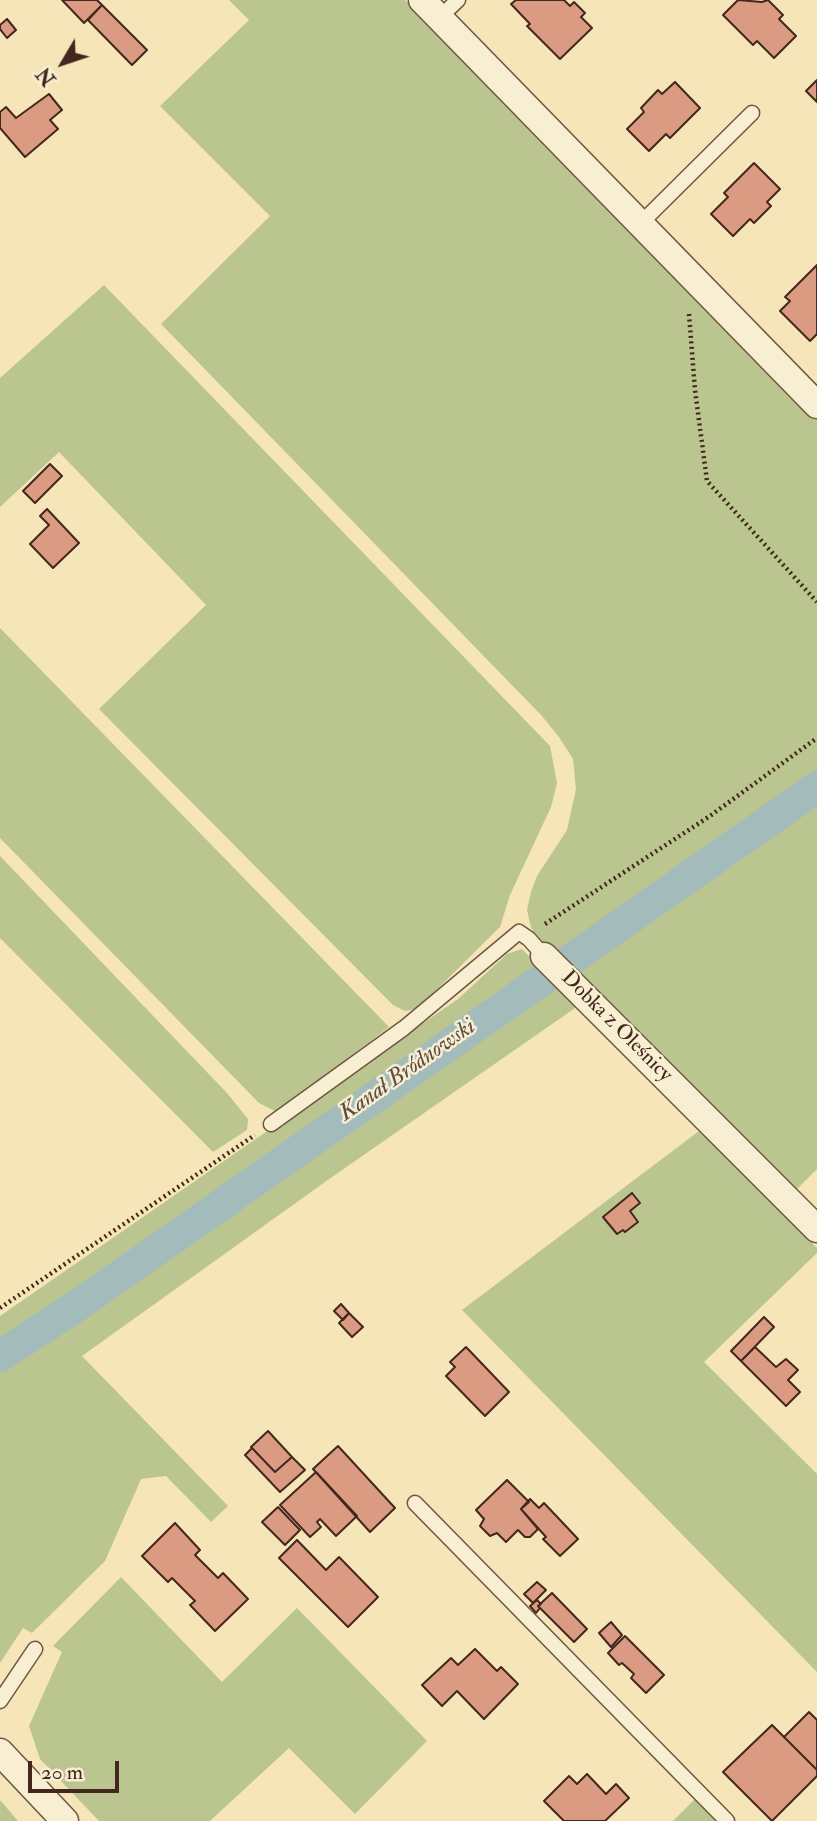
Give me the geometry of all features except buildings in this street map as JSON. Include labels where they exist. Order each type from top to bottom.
[{"type":"street","points":[[439,6],[640,224],[814,394]]},
{"type":"street","name":"Dobka z Oleśnicy","points":[[537,948],[817,1229]]},
{"type":"street","points":[[0,1752],[65,1821]]},
{"type":"lane","points":[[640,224],[752,113]]},
{"type":"lane","points":[[271,1124],[404,1028],[519,932],[537,948]]},
{"type":"lane","points":[[415,1503],[727,1821]]},
{"type":"lane","points":[[0,1700],[35,1649]]},
{"type":"path","points":[[686,271],[695,390],[706,481],[817,602]]},
{"type":"path","points":[[537,948],[551,918],[700,823],[817,738]]},
{"type":"path","points":[[0,1308],[271,1124]]},
{"type":"green space","points":[[229,0],[405,0],[817,420],[817,1169],[795,1191],[537,939],[527,910],[531,892],[537,876],[567,830],[576,789],[573,759],[559,737],[542,716],[161,324],[270,216],[160,106],[249,20]]},
{"type":"green space","points":[[104,285],[550,746],[557,783],[551,807],[510,895],[500,927],[417,1009],[405,1011],[393,1005],[99,709],[206,605],[59,452],[0,507],[0,378]]},
{"type":"green space","points":[[0,628],[389,1027],[277,1112],[259,1103],[0,838]]},
{"type":"green space","points":[[0,856],[227,1093],[248,1119],[247,1130],[213,1152],[0,938]]},
{"type":"green space","points":[[522,949],[578,1006],[332,1177],[82,1356],[228,1506],[211,1522],[166,1476],[141,1479],[105,1561],[32,1633],[23,1628],[0,1663],[0,1316],[458,999],[507,954]]},
{"type":"green space","points":[[699,1131],[817,1248],[817,1253],[704,1362],[817,1474],[817,1672],[462,1310]]},
{"type":"green space","points":[[121,1577],[222,1682],[297,1608],[427,1741],[355,1814],[289,1748],[210,1821],[99,1821],[40,1759],[29,1726],[62,1652],[53,1646]]},
{"type":"green space","points":[[0,1800],[18,1821],[0,1821]]},
{"type":"green space","points":[[694,1800],[715,1821],[673,1821]]},
{"type":"waterway","name":"Kanał Bródnowski","points":[[0,1356],[81,1303],[817,787]]}]
